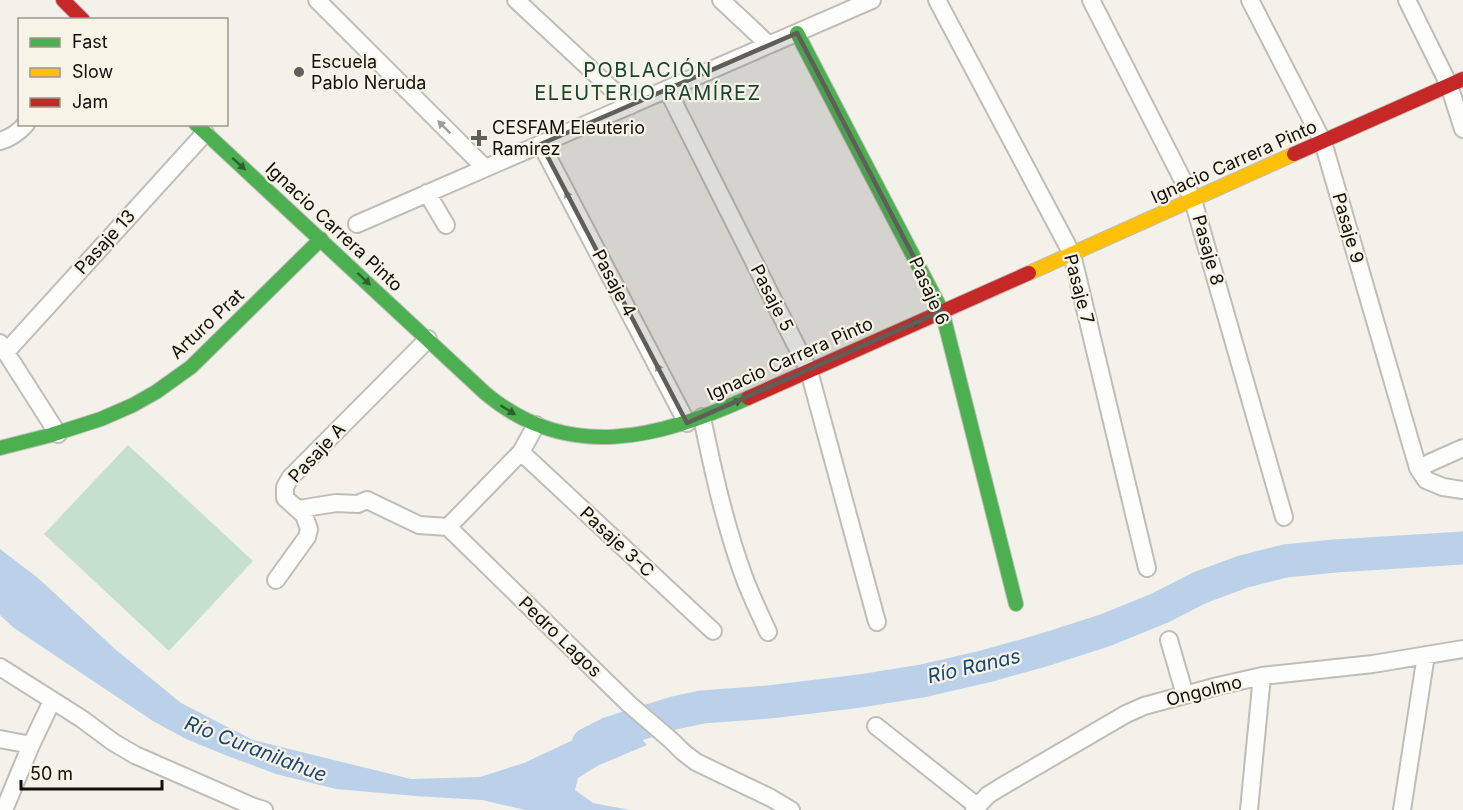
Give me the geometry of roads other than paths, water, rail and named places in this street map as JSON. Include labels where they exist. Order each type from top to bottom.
[{"type":"street","points":[[317,0],[485,168]]},
{"type":"street","points":[[516,0],[630,106]]},
{"type":"street","points":[[721,0],[769,45]]},
{"type":"street","points":[[357,224],[872,0]]},
{"type":"street","name":"Pasaje 7","points":[[938,0],[1072,254],[1147,567]]},
{"type":"street","name":"Pasaje 8","points":[[1091,0],[1193,200],[1284,517]]},
{"type":"street","name":"Pasaje 9","points":[[1250,0],[1323,142],[1418,468]]},
{"type":"street","points":[[1407,0],[1456,82],[1463,129]]},
{"type":"street","points":[[67,1],[81,18]]},
{"type":"street","name":"Pasaje 6","points":[[797,33],[942,311],[1016,604]]},
{"type":"street","name":"Ignacio Carrera Pinto","points":[[200,129],[494,400],[518,417],[536,425],[580,436],[604,438],[651,433],[694,420],[809,371],[1456,82]]},
{"type":"street","name":"Pasaje 5","points":[[667,89],[809,371],[877,622]]},
{"type":"street","points":[[0,141],[19,132],[24,126]]},
{"type":"street","name":"Pasaje 13","points":[[3,347],[200,129]]},
{"type":"street","name":"Pasaje 4","points":[[542,144],[694,420],[714,474],[745,580],[768,632]]},
{"type":"street","points":[[427,193],[446,225]]},
{"type":"street","name":"Arturo Prat","points":[[0,448],[58,434],[135,404],[191,367],[321,239]]},
{"type":"street","name":"Pasaje A","points":[[276,580],[307,537],[309,528],[304,514],[285,498],[285,488],[290,478],[428,339]]},
{"type":"street","points":[[3,347],[58,434]]},
{"type":"street","points":[[299,510],[336,503],[358,504],[367,500],[418,525],[448,527],[521,452],[536,425]]},
{"type":"street","points":[[1463,448],[1418,468],[1426,480],[1443,487],[1463,490]]},
{"type":"street","name":"Pasaje 3-C","points":[[521,452],[713,631]]},
{"type":"street","name":"Pedro Lagos","points":[[448,527],[629,704],[683,752],[696,762],[791,810]]},
{"type":"street","points":[[1169,640],[1185,695]]},
{"type":"street","name":"Ongolmo","points":[[976,808],[988,795],[1001,787],[1126,714],[1144,706],[1262,676],[1373,664],[1463,649]]},
{"type":"street","points":[[1402,810],[1426,656]]},
{"type":"street","points":[[0,668],[135,755],[264,810]]},
{"type":"street","points":[[1249,810],[1262,676]]},
{"type":"street","points":[[4,810],[52,701]]},
{"type":"street","points":[[876,726],[976,808]]},
{"type":"street","points":[[0,739],[31,745]]},
{"type":"water","name":"Río Curanilahue","points":[[0,549],[38,578],[115,649],[181,703],[253,740],[411,779],[480,777],[524,763],[586,734],[623,720],[647,745],[599,765],[578,778],[575,790],[593,803],[630,810],[525,810],[482,800],[336,789],[276,774],[186,739],[153,721],[14,628],[0,615]]},
{"type":"waterway","name":"Río Ranas","points":[[588,744],[610,733],[674,713],[702,707],[860,691],[922,681],[987,666],[1106,630],[1160,608],[1199,588],[1242,572],[1285,561],[1463,548]]},
{"type":"place","name":"Escuela Pablo Neruda","points":[[299,72]]},
{"type":"place","name":"CESFAM Eleuterio Ramirez","points":[[479,138]]},
{"type":"district","name":"POBLACIÓN ELEUTERIO RAMÍREZ","points":[[648,82]]}]
